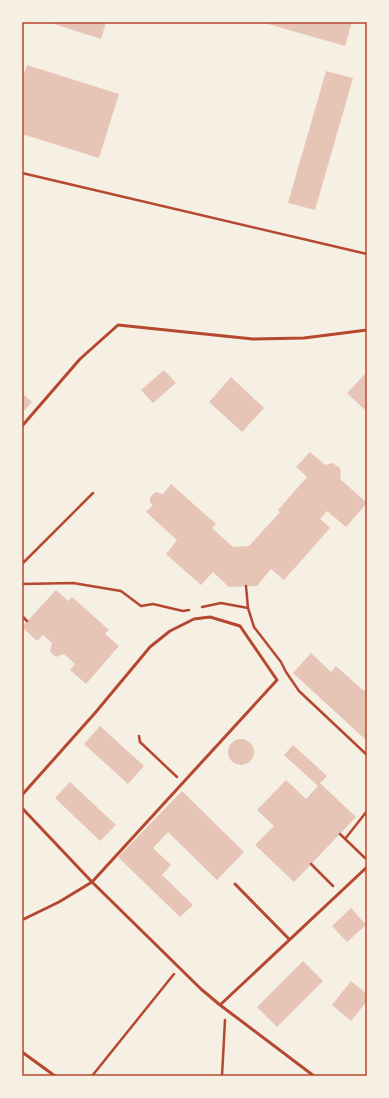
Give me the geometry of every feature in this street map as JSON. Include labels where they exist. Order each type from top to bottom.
[{"type":"lane","points":[[22,426],[80,358],[118,325],[253,339],[304,338],[367,330]]},
{"type":"lane","points":[[22,795],[95,714],[150,647],[170,631],[194,619],[210,617],[240,626],[277,680],[92,882],[60,902],[22,920]]},
{"type":"lane","points":[[22,808],[92,882],[201,989],[226,1010],[314,1076]]},
{"type":"lane","points":[[220,1005],[367,867]]},
{"type":"lane","points":[[364,870],[367,874]]},
{"type":"lane","points":[[235,884],[289,939]]},
{"type":"lane","points":[[22,1052],[55,1076]]},
{"type":"path","points":[[22,172],[367,254]]},
{"type":"path","points":[[22,564],[93,493]]},
{"type":"path","points":[[22,584],[73,583],[121,591],[141,606],[153,604],[183,611],[191,609]]},
{"type":"path","points":[[246,586],[248,608],[254,627],[281,662],[286,672],[299,690],[367,755]]},
{"type":"path","points":[[198,608],[221,603],[248,608]]},
{"type":"path","points":[[22,616],[27,621]]},
{"type":"path","points":[[139,736],[140,742],[178,778],[184,781]]},
{"type":"path","points":[[345,839],[367,812]]},
{"type":"path","points":[[340,834],[367,859]]},
{"type":"path","points":[[310,864],[340,892]]},
{"type":"path","points":[[92,1076],[179,968]]},
{"type":"path","points":[[222,1076],[226,1010]]},
{"type":"building","points":[[48,22],[106,22],[101,39]]},
{"type":"building","points":[[261,22],[352,22],[345,46]]},
{"type":"building","points":[[27,65],[119,94],[99,158],[22,134],[22,80]]},
{"type":"building","points":[[326,71],[353,78],[315,210],[288,203]]},
{"type":"building","points":[[164,370],[176,383],[153,403],[141,390]]},
{"type":"building","points":[[367,372],[367,412],[347,393]]},
{"type":"building","points":[[231,377],[264,408],[242,432],[209,402]]},
{"type":"building","points":[[22,393],[32,402],[22,413]]},
{"type":"building","points":[[310,452],[325,465],[332,463],[339,467],[341,471],[340,479],[367,503],[346,527],[327,511],[320,519],[330,528],[284,580],[271,569],[257,586],[229,587],[213,572],[201,585],[166,554],[177,540],[146,512],[153,505],[150,502],[150,498],[156,492],[163,494],[171,484],[216,524],[212,528],[233,547],[249,546],[280,512],[278,510],[307,477],[296,467]]},
{"type":"building","points":[[56,590],[68,601],[72,597],[109,630],[105,634],[119,646],[86,684],[70,670],[75,664],[64,654],[56,657],[53,655],[50,651],[52,643],[43,635],[37,641],[22,627]]},
{"type":"building","points":[[311,653],[331,672],[336,666],[364,691],[367,688],[367,741],[293,673]]},
{"type":"building","points":[[100,726],[144,766],[128,784],[84,744]]},
{"type":"building","points":[[241,739],[250,743],[254,752],[250,761],[241,765],[232,761],[228,752],[232,743]]},
{"type":"building","points":[[293,745],[327,776],[320,783],[356,817],[294,882],[255,845],[274,826],[257,810],[286,780],[306,799],[318,786],[284,755]]},
{"type":"building","points":[[70,782],[116,825],[100,841],[55,798]]},
{"type":"building","points":[[182,791],[244,852],[217,880],[168,832],[153,848],[171,865],[162,875],[193,905],[180,917],[118,857]]},
{"type":"building","points":[[351,908],[366,925],[347,942],[332,926]]},
{"type":"building","points":[[303,961],[323,981],[277,1027],[257,1007]]},
{"type":"building","points":[[351,981],[367,994],[367,1001],[351,1021],[332,1005]]}]
